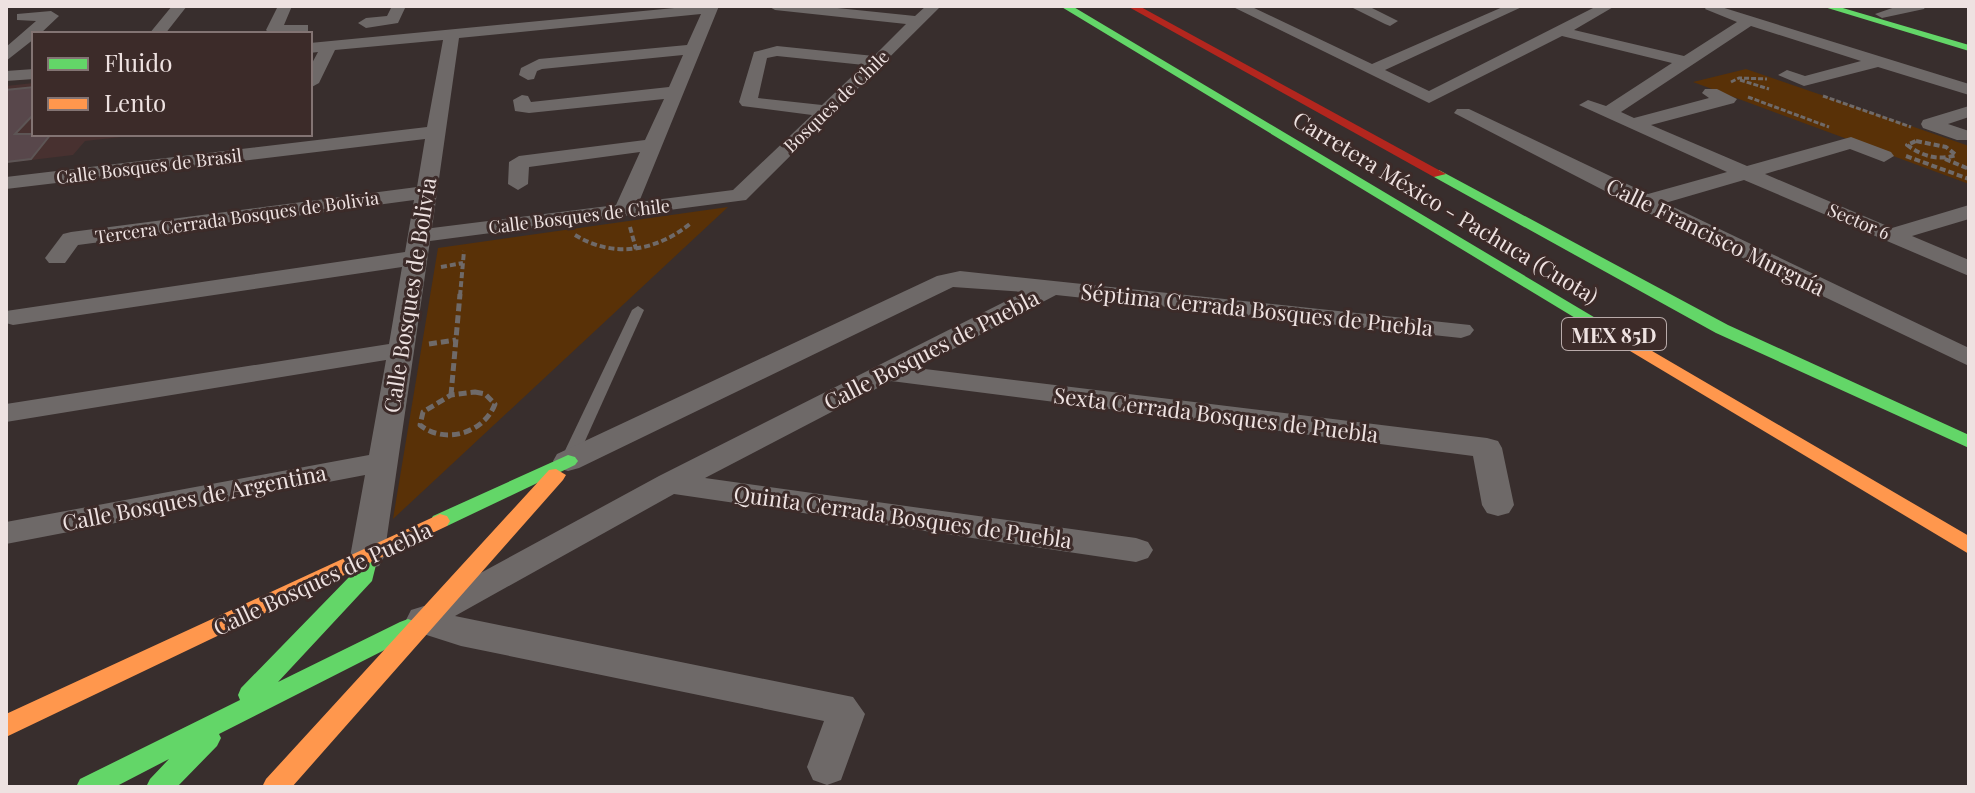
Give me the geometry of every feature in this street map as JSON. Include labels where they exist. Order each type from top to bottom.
[{"type":"main road","name":"Carretera México - Pachuca (Cuota)","points":[[1065,6],[1969,546]]},
{"type":"main road","name":"Carretera México - Pachuca (Cuota)","points":[[1132,6],[1722,329],[1969,442]]},
{"type":"main road","points":[[1826,6],[1969,48]]},
{"type":"main road","points":[[1853,6],[1969,39]]},
{"type":"main road","points":[[275,787],[568,461]]},
{"type":"main road","name":"Calle Bosques de Puebla","points":[[6,726],[568,461]]},
{"type":"main road","points":[[159,787],[364,575],[367,557]]},
{"type":"main road","name":"Calle Bosques de Puebla","points":[[89,787],[234,712],[424,620]]},
{"type":"street","points":[[159,32],[180,6]]},
{"type":"street","points":[[285,6],[274,30],[303,28]]},
{"type":"street","points":[[366,23],[393,20],[399,6]]},
{"type":"street","points":[[775,6],[918,21]]},
{"type":"street","name":"Bosques de Chile","points":[[739,196],[934,6]]},
{"type":"street","points":[[1238,6],[1429,98],[1608,6]]},
{"type":"street","points":[[1356,6],[1390,21]]},
{"type":"street","points":[[1372,70],[1517,6]]},
{"type":"street","points":[[1882,14],[1919,6]]},
{"type":"street","points":[[312,48],[711,8],[625,210]]},
{"type":"street","points":[[1712,9],[1969,90]]},
{"type":"street","points":[[22,17],[51,15],[32,32]]},
{"type":"street","name":"Sector 6","points":[[1749,21],[1635,95],[1598,109],[1969,269]]},
{"type":"street","points":[[1560,31],[1684,61]]},
{"type":"street","points":[[6,56],[32,32]]},
{"type":"street","name":"Calle Bosques de Bolivia","points":[[367,557],[452,34]]},
{"type":"street","points":[[312,79],[329,46]]},
{"type":"street","points":[[528,75],[529,68],[539,64],[693,49]]},
{"type":"street","points":[[825,111],[748,102],[760,55],[777,51],[877,61]]},
{"type":"street","points":[[1787,75],[1804,81],[1878,61]]},
{"type":"street","points":[[6,76],[32,74]]},
{"type":"street","points":[[522,100],[521,107],[529,108],[675,92]]},
{"type":"street","points":[[1635,95],[1680,112]]},
{"type":"street","points":[[1634,124],[1680,112],[1720,96]]},
{"type":"street","points":[[1964,136],[1930,124],[1969,111]]},
{"type":"street","name":"Calle Francisco Murguía","points":[[1463,113],[1969,358]]},
{"type":"street","name":"Calle Bosques de Brasil","points":[[6,183],[280,142],[436,132]]},
{"type":"street","points":[[1644,202],[1851,143],[1884,156]]},
{"type":"street","points":[[518,184],[519,162],[652,145]]},
{"type":"street","name":"Tercera Cerrada Bosques de Bolivia","points":[[57,258],[71,239],[426,192]]},
{"type":"street","name":"Calle Bosques de Chile","points":[[16,313],[417,247],[564,218],[739,196]]},
{"type":"street","points":[[1892,235],[1969,212]]},
{"type":"street","name":"Calle Bosques de Puebla","points":[[568,461],[946,281],[960,278],[1053,287]]},
{"type":"street","name":"Séptima Cerrada Bosques de Puebla","points":[[1053,287],[1461,330]]},
{"type":"street","name":"Calle Bosques de Puebla","points":[[424,620],[670,483],[1053,287]]},
{"type":"street","points":[[6,413],[400,350]]},
{"type":"street","name":"Sexta Cerrada Bosques de Puebla","points":[[886,372],[1487,448],[1498,505]]},
{"type":"street","name":"Calle Bosques de Argentina","points":[[6,533],[382,462]]},
{"type":"street","name":"Quinta Cerrada Bosques de Puebla","points":[[670,483],[1136,550]]},
{"type":"street","points":[[424,620],[461,632],[839,708],[846,714],[827,767]]},
{"type":"lane","points":[[568,461],[638,310]]},
{"type":"path","points":[[1720,96],[1804,81]]},
{"type":"path","points":[[1944,158],[1969,169]]},
{"type":"path","points":[[564,218],[573,234],[581,240],[625,250],[646,247],[685,230],[695,220],[692,202]]},
{"type":"path","points":[[451,395],[464,251]]},
{"type":"path","points":[[485,394],[495,404],[494,411],[489,418],[468,431],[442,435],[424,431],[419,419],[423,412],[451,395],[485,394]]},
{"type":"shaded area","points":[[1746,69],[1969,146],[1969,184],[1693,82]]},
{"type":"shaded area","points":[[32,83],[32,136],[130,136],[85,141],[73,155],[6,163],[6,86]]},
{"type":"shaded area","points":[[728,207],[393,519],[438,248]]},
{"type":"building","points":[[32,87],[32,116],[15,134],[49,136],[31,159],[6,162],[6,90]]},
{"type":"traffic: fast","points":[[1065,6],[1611,332]]},
{"type":"traffic: fast","points":[[1826,6],[1969,48]]},
{"type":"traffic: fast","points":[[1439,174],[1722,329],[1969,442]]},
{"type":"traffic: fast","points":[[440,521],[568,461]]},
{"type":"traffic: fast","points":[[250,695],[364,575],[367,557]]},
{"type":"traffic: fast","points":[[89,787],[408,628]]},
{"type":"traffic: fast","points":[[159,787],[208,738]]},
{"type":"traffic: slow","points":[[1611,332],[1969,546]]},
{"type":"traffic: slow","points":[[275,787],[556,475]]},
{"type":"traffic: slow","points":[[6,726],[440,521]]},
{"type":"traffic: jam","points":[[1132,6],[1439,174]]}]
